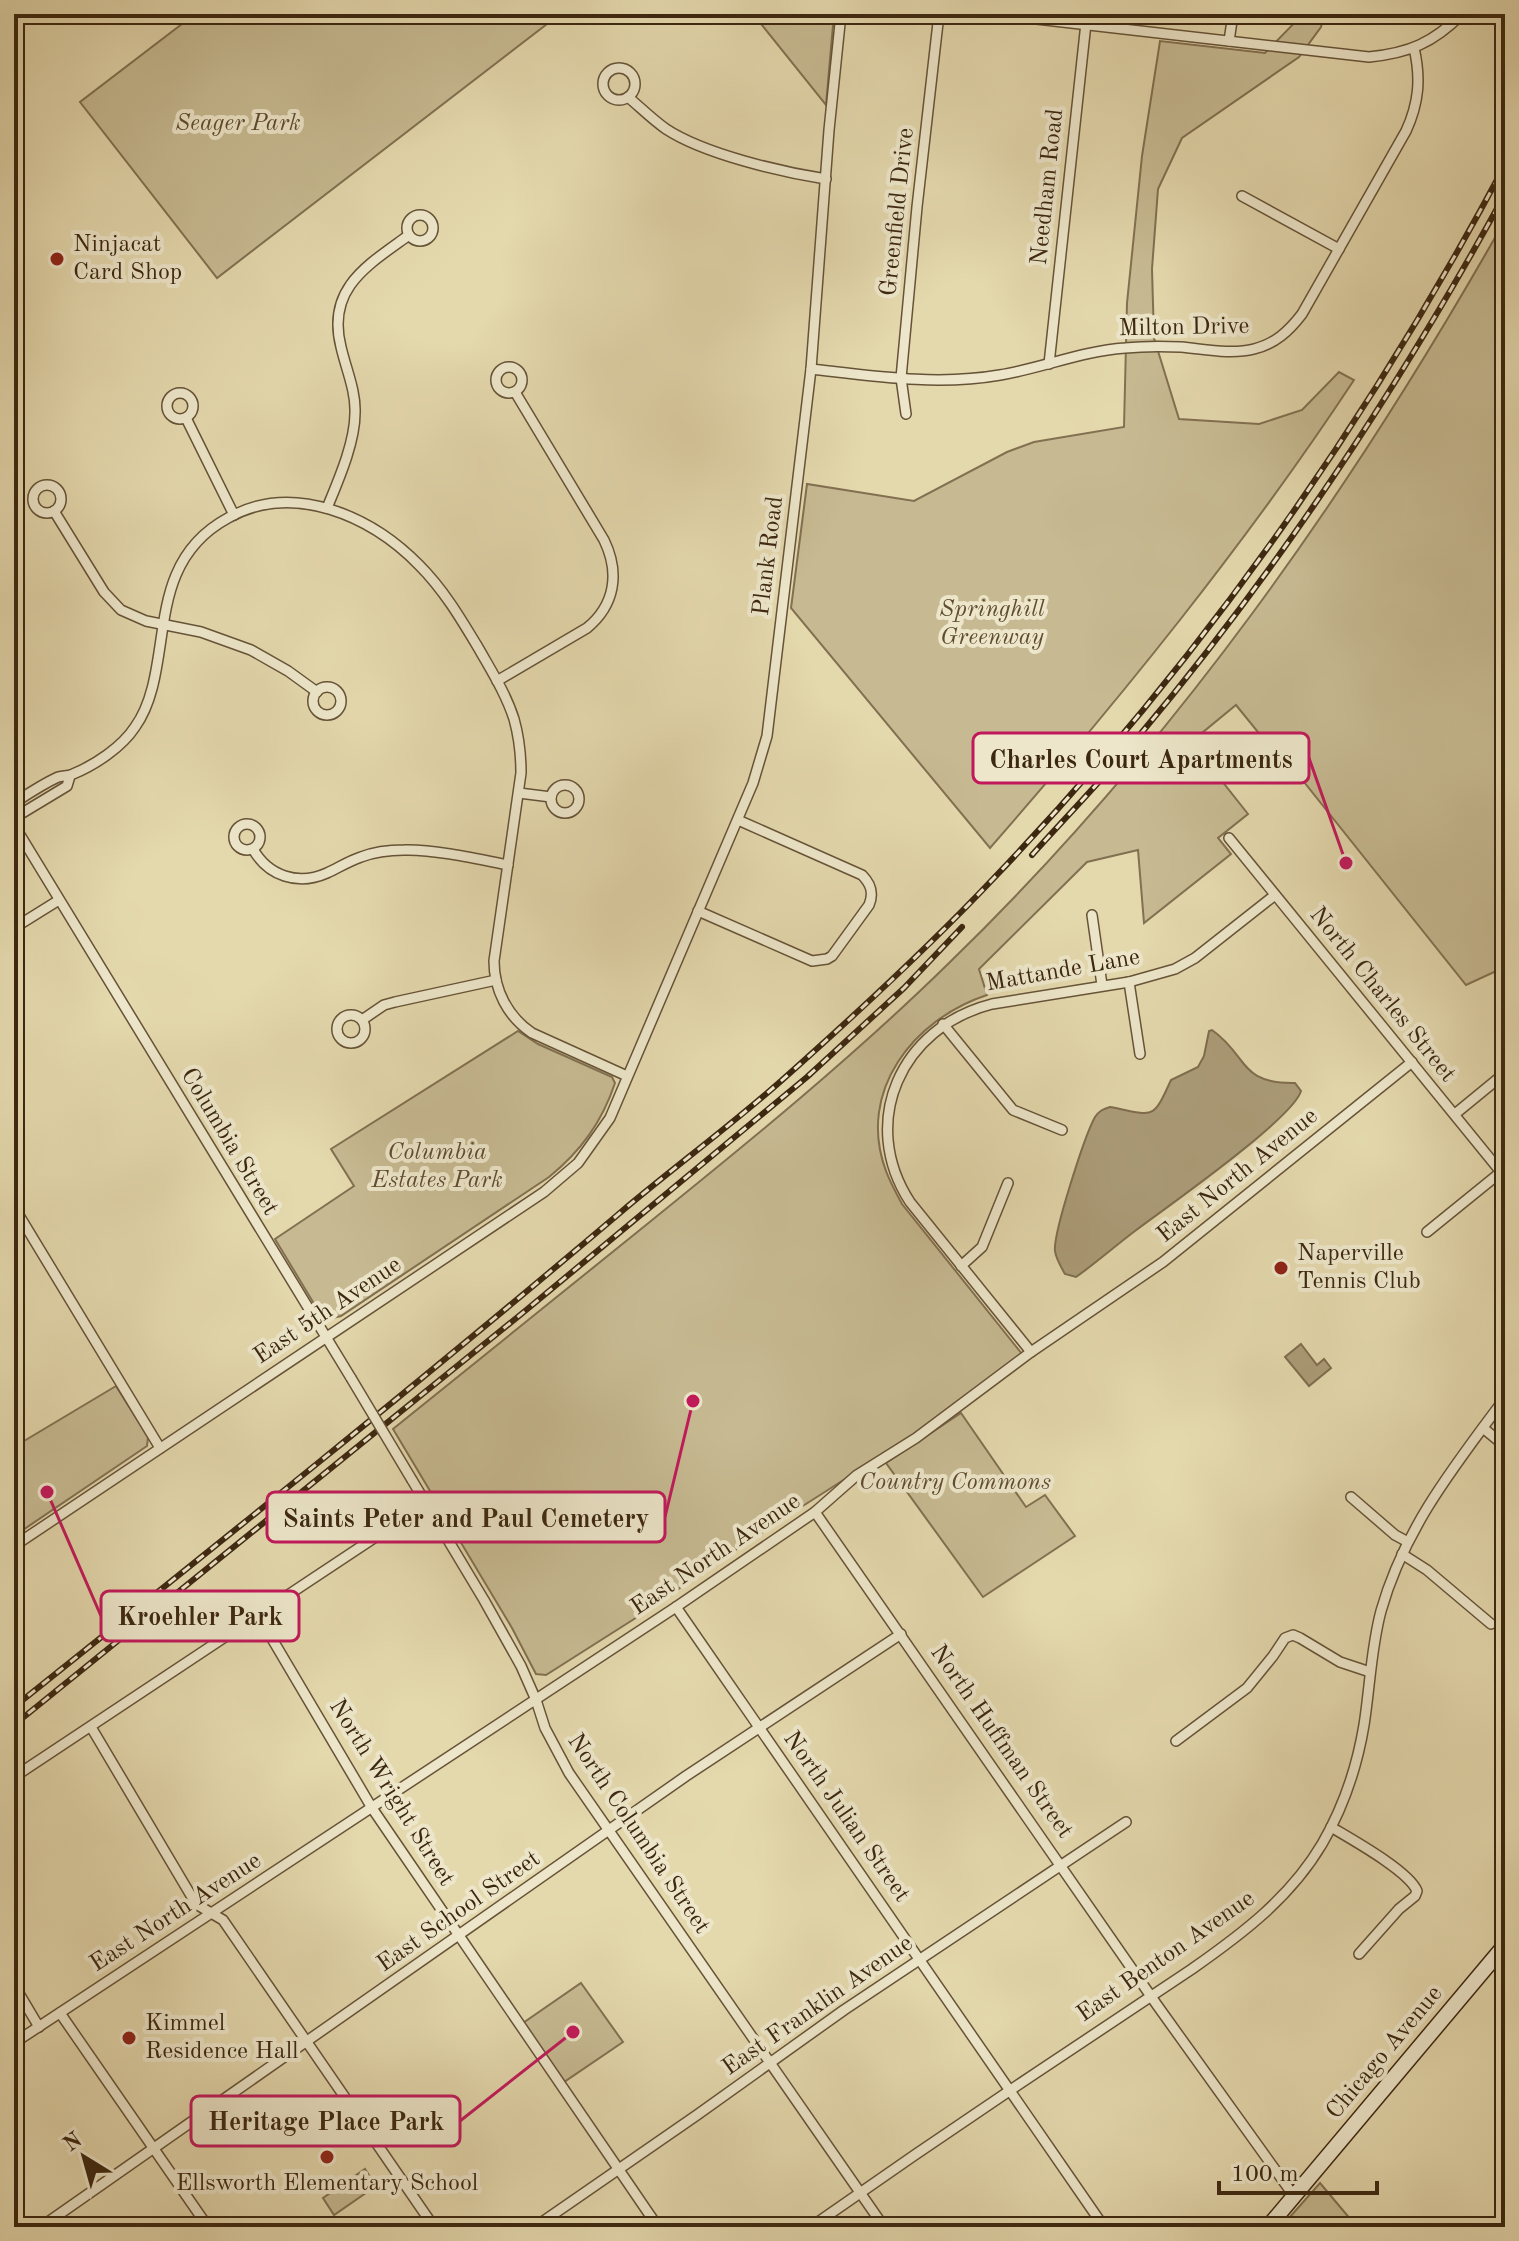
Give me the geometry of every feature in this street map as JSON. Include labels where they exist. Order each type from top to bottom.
[{"type":"main road","name":"Chicago Avenue","points":[[1268,2227],[1505,1945]]},
{"type":"street","name":"Plank Road","points":[[627,1076],[738,820],[767,736],[811,369],[841,14]]},
{"type":"street","name":"Greenfield Drive","points":[[906,414],[901,378],[939,14]]},
{"type":"street","points":[[992,14],[1357,57],[1380,56],[1414,48],[1439,35],[1462,14]]},
{"type":"street","name":"Needham Road","points":[[1049,364],[1087,14]]},
{"type":"street","points":[[1229,41],[1233,14]]},
{"type":"street","name":"Milton Drive","points":[[811,369],[942,381],[962,380],[1123,348],[1242,351],[1275,341],[1294,325],[1414,115],[1419,88],[1414,48]]},
{"type":"street","points":[[628,97],[666,129],[689,142],[805,176],[826,179]]},
{"type":"street","points":[[1242,196],[1339,249]]},
{"type":"street","points":[[327,508],[350,444],[356,416],[354,394],[338,334],[338,316],[343,298],[360,272],[409,235]]},
{"type":"street","points":[[497,681],[596,621],[608,602],[614,577],[604,540],[515,392]]},
{"type":"street","points":[[186,418],[234,515]]},
{"type":"street","points":[[14,803],[59,776],[70,776],[119,745],[139,722],[151,690],[168,597],[182,562],[207,532],[243,510],[279,502],[305,503],[341,513],[382,534],[425,570],[451,603],[511,711],[521,766],[495,949],[496,980],[508,1009],[525,1029],[540,1038],[627,1076]]},
{"type":"street","points":[[54,511],[114,605],[129,615],[201,632],[251,650],[317,692]]},
{"type":"street","points":[[14,818],[67,786],[70,776]]},
{"type":"street","points":[[519,793],[551,797]]},
{"type":"street","points":[[698,911],[812,961],[819,961],[832,956],[869,905],[872,889],[862,875],[738,820]]},
{"type":"street","name":"Columbia Street","points":[[14,825],[412,1480]]},
{"type":"street","name":"North Charles Street","points":[[1229,838],[1503,1175]]},
{"type":"street","points":[[253,849],[267,868],[284,877],[294,878],[314,877],[368,855],[403,850],[508,865]]},
{"type":"street","name":"Mattande Lane","points":[[1031,1352],[902,1189],[892,1168],[886,1135],[889,1104],[899,1078],[919,1047],[943,1024],[971,1009],[1129,982],[1175,969],[1195,958],[1275,895]]},
{"type":"street","points":[[14,928],[59,900]]},
{"type":"street","points":[[1092,915],[1102,985]]},
{"type":"street","points":[[362,1020],[384,1005],[496,980]]},
{"type":"street","points":[[1129,982],[1140,1054]]},
{"type":"street","points":[[943,1024],[1013,1110],[1062,1130]]},
{"type":"street","name":"East North Avenue","points":[[14,2043],[536,1700],[815,1512],[857,1475],[916,1438],[1031,1352],[1163,1262],[1412,1062]]},
{"type":"street","points":[[1455,1114],[1505,1073]]},
{"type":"street","name":"East 5th Avenue","points":[[14,1546],[544,1192],[571,1171],[602,1132],[627,1076]]},
{"type":"street","points":[[1427,1232],[1503,1175]]},
{"type":"street","points":[[961,1266],[982,1247],[1008,1183]]},
{"type":"street","points":[[14,1207],[160,1448]]},
{"type":"street","name":"East Benton Avenue","points":[[811,2227],[1259,1920],[1293,1885],[1321,1845],[1346,1795],[1364,1724],[1380,1614],[1402,1554],[1425,1510],[1505,1398]]},
{"type":"street","points":[[1483,1428],[1505,1446]]},
{"type":"street","name":"North Columbia Street","points":[[412,1480],[521,1666],[545,1728],[569,1773],[884,2227]]},
{"type":"street","points":[[1351,1497],[1395,1535],[1408,1542]]},
{"type":"street","name":"North Huffman Street","points":[[815,1512],[1151,1996],[1294,2196]]},
{"type":"street","points":[[14,1777],[377,1536]]},
{"type":"street","points":[[1402,1554],[1427,1570],[1491,1624]]},
{"type":"street","name":"North Julian Street","points":[[676,1607],[1104,2227]]},
{"type":"street","name":"North Wright Street","points":[[258,1615],[372,1808],[658,2227]]},
{"type":"street","name":"East School Street","points":[[41,2227],[608,1831],[901,1634]]},
{"type":"street","points":[[1176,1741],[1247,1688],[1285,1638],[1293,1635],[1340,1662],[1370,1672]]},
{"type":"street","points":[[91,1727],[196,1904],[223,1920],[434,2227]]},
{"type":"street","name":"East Franklin Avenue","points":[[535,2227],[920,1959],[1126,1822]]},
{"type":"street","points":[[1331,1827],[1400,1872],[1414,1884],[1417,1891],[1359,1954]]},
{"type":"street","points":[[14,1985],[39,2027]]},
{"type":"street","points":[[60,2013],[208,2227]]},
{"type":"green space","name":"Seager Park","points":[[195,14],[560,14],[217,278],[80,102]]},
{"type":"green space","points":[[753,14],[834,14],[826,105]]},
{"type":"green space","name":"Springhill Greenway","points":[[1303,14],[1324,14],[1321,27],[1299,57],[1182,138],[1158,189],[1152,269],[1154,338],[1179,419],[1259,424],[1302,410],[1339,372],[1354,380],[1269,502],[1180,620],[990,848],[791,608],[807,484],[914,501],[1007,452],[1034,442],[1124,427],[1127,303],[1142,156],[1160,41],[1265,53]]},
{"type":"green space","points":[[1505,220],[1505,967],[1466,985],[1296,772],[1292,774],[1236,705],[1191,742],[1248,814],[1218,838],[1231,854],[1144,923],[1138,850],[1087,862],[979,969],[987,995],[960,1006],[936,1021],[915,1040],[898,1062],[886,1086],[879,1113],[879,1141],[893,1188],[902,1204],[1022,1354],[917,1433],[664,1600],[546,1675],[536,1674],[512,1628],[393,1429],[800,1098],[912,999],[1030,881],[1182,705],[1253,612],[1385,420]]},
{"type":"green space","name":"Columbia Estates Park","points":[[518,1031],[538,1044],[612,1077],[615,1083],[610,1097],[589,1135],[549,1177],[341,1316],[333,1318],[319,1312],[275,1239],[354,1186],[331,1149]]},
{"type":"green space","points":[[116,1386],[148,1437],[147,1446],[14,1536],[14,1447]]},
{"type":"green space","name":"Country Commons","points":[[961,1413],[1026,1507],[1045,1495],[1075,1536],[983,1597],[886,1463]]},
{"type":"green space","points":[[581,1983],[623,2042],[564,2082],[523,2023]]},
{"type":"green space","points":[[365,2169],[376,2186],[334,2215],[323,2198]]},
{"type":"green space","points":[[1320,2183],[1357,2227],[1281,2227]]},
{"type":"shaded area","points":[[1212,1030],[1233,1049],[1253,1074],[1277,1082],[1295,1083],[1301,1091],[1276,1122],[1226,1163],[1076,1277],[1065,1274],[1056,1254],[1059,1225],[1070,1184],[1095,1117],[1101,1110],[1110,1107],[1144,1113],[1155,1109],[1171,1080],[1198,1067],[1204,1056],[1209,1031]]},
{"type":"shaded area","points":[[1301,1344],[1317,1365],[1324,1359],[1331,1368],[1309,1386],[1285,1357]]},
{"type":"railway","points":[[14,1707],[395,1400],[761,1098],[916,957],[968,905],[1068,798],[1139,714],[1273,540],[1395,356],[1505,165]]},
{"type":"railway","points":[[1032,855],[1099,782],[1190,674],[1288,542],[1380,406],[1505,194]]},
{"type":"railway","points":[[14,1725],[525,1311],[807,1077],[904,988],[962,927]]},
{"type":"place","name":"Ninjacat Card Shop","points":[[57,259]]},
{"type":"place","name":"Charles Court Apartments","points":[[1346,863]]},
{"type":"place","name":"Naperville Tennis Club","points":[[1281,1268]]},
{"type":"place","name":"Saints Peter and Paul Cemetery","points":[[693,1401]]},
{"type":"place","name":"Kroehler Park","points":[[47,1492]]},
{"type":"place","name":"Heritage Place Park","points":[[573,2032]]},
{"type":"place","name":"Kimmel Residence Hall","points":[[129,2038]]},
{"type":"place","name":"Ellsworth Elementary School","points":[[327,2157]]}]
